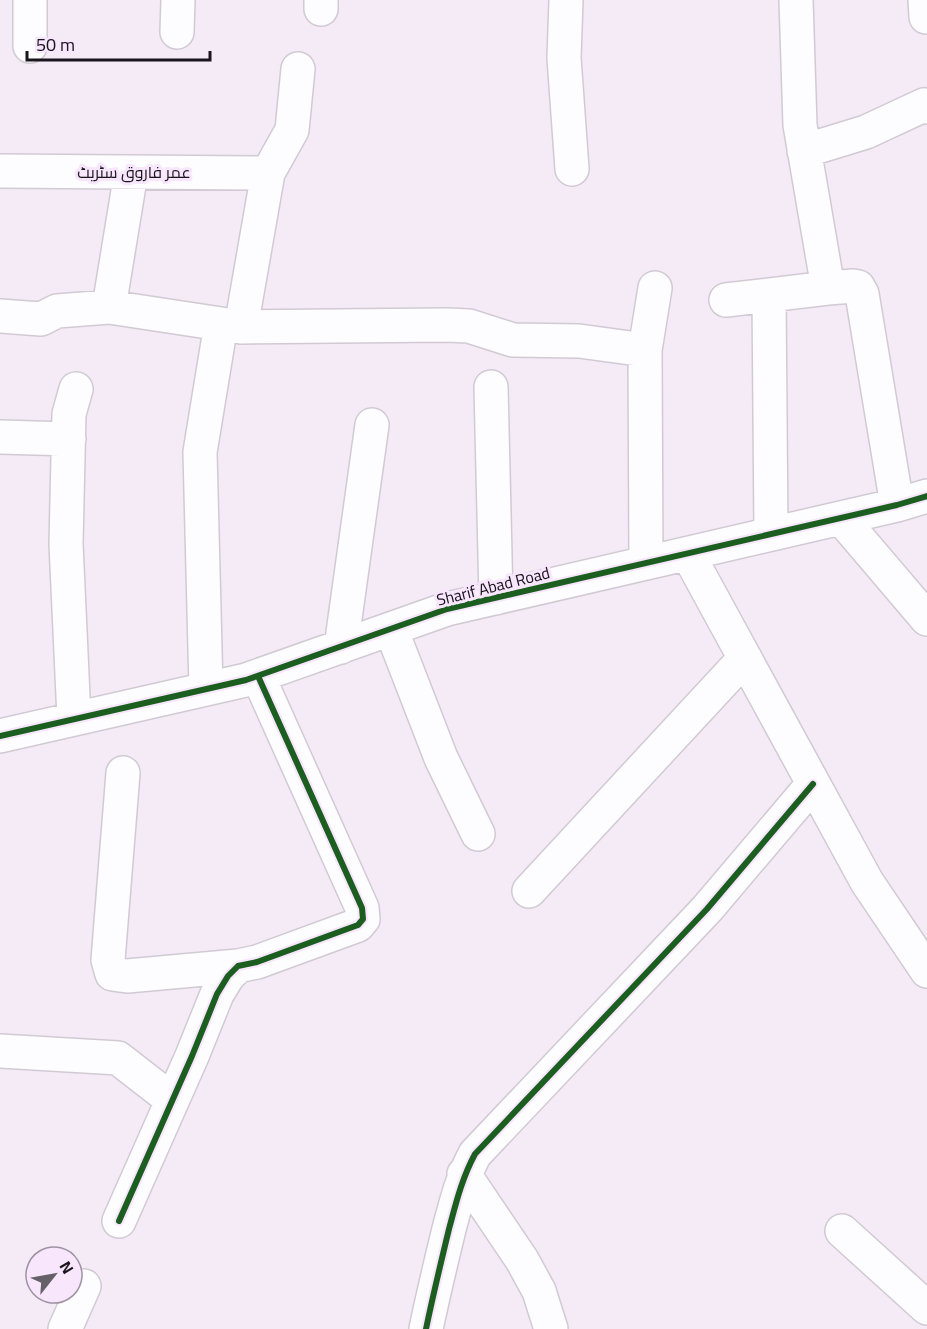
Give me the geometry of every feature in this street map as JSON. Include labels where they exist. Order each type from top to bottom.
[{"type":"street","points":[[30,0],[30,46]]},
{"type":"street","points":[[177,32],[178,0]]},
{"type":"street","points":[[566,0],[564,58],[572,169]]},
{"type":"street","points":[[796,0],[800,125],[828,288]]},
{"type":"street","points":[[206,689],[200,452],[268,172],[292,129],[298,69]]},
{"type":"street","points":[[804,151],[866,132],[924,105],[927,107]]},
{"type":"street","name":"عمر فاروق سٹریٹ","points":[[0,171],[268,172]]},
{"type":"street","points":[[109,307],[131,173]]},
{"type":"street","points":[[726,300],[828,288],[858,287],[862,294],[912,500]]},
{"type":"street","points":[[646,563],[645,350],[655,288]]},
{"type":"street","points":[[769,295],[771,534]]},
{"type":"street","points":[[0,316],[41,319],[57,311],[109,307],[231,326],[458,325],[469,326],[513,340],[579,341],[645,350]]},
{"type":"street","points":[[491,387],[496,598]]},
{"type":"street","points":[[74,718],[66,544],[69,414],[76,389]]},
{"type":"street","points":[[341,646],[372,425]]},
{"type":"street","points":[[0,437],[69,439]]},
{"type":"street","name":"Sharif Abad Road","points":[[0,736],[258,676],[447,609],[912,500]]},
{"type":"street","points":[[841,518],[927,619]]},
{"type":"street","points":[[688,554],[867,882],[927,971]]},
{"type":"street","points":[[391,629],[441,758],[478,834]]},
{"type":"street","points":[[529,891],[745,658]]},
{"type":"street","points":[[123,773],[108,960],[112,974],[127,976],[238,966],[257,962],[357,925],[363,919],[362,908],[258,676]]},
{"type":"street","points":[[426,1329],[435,1284],[464,1174],[474,1154],[707,909],[813,784]]},
{"type":"street","points":[[119,1221],[217,994],[228,976],[238,966]]},
{"type":"street","points":[[0,1051],[118,1058],[172,1100]]},
{"type":"street","points":[[464,1174],[522,1260],[539,1291],[551,1329]]},
{"type":"street","points":[[842,1231],[927,1308]]},
{"type":"street","points":[[65,1329],[76,1305]]},
{"type":"cycle path","points":[[0,736],[246,680],[447,609],[897,505],[927,496]]},
{"type":"cycle path","points":[[119,1221],[217,994],[228,976],[238,966],[257,962],[358,925],[363,919],[362,908],[258,676]]},
{"type":"cycle path","points":[[426,1329],[454,1210],[475,1154],[707,909],[813,784]]}]
